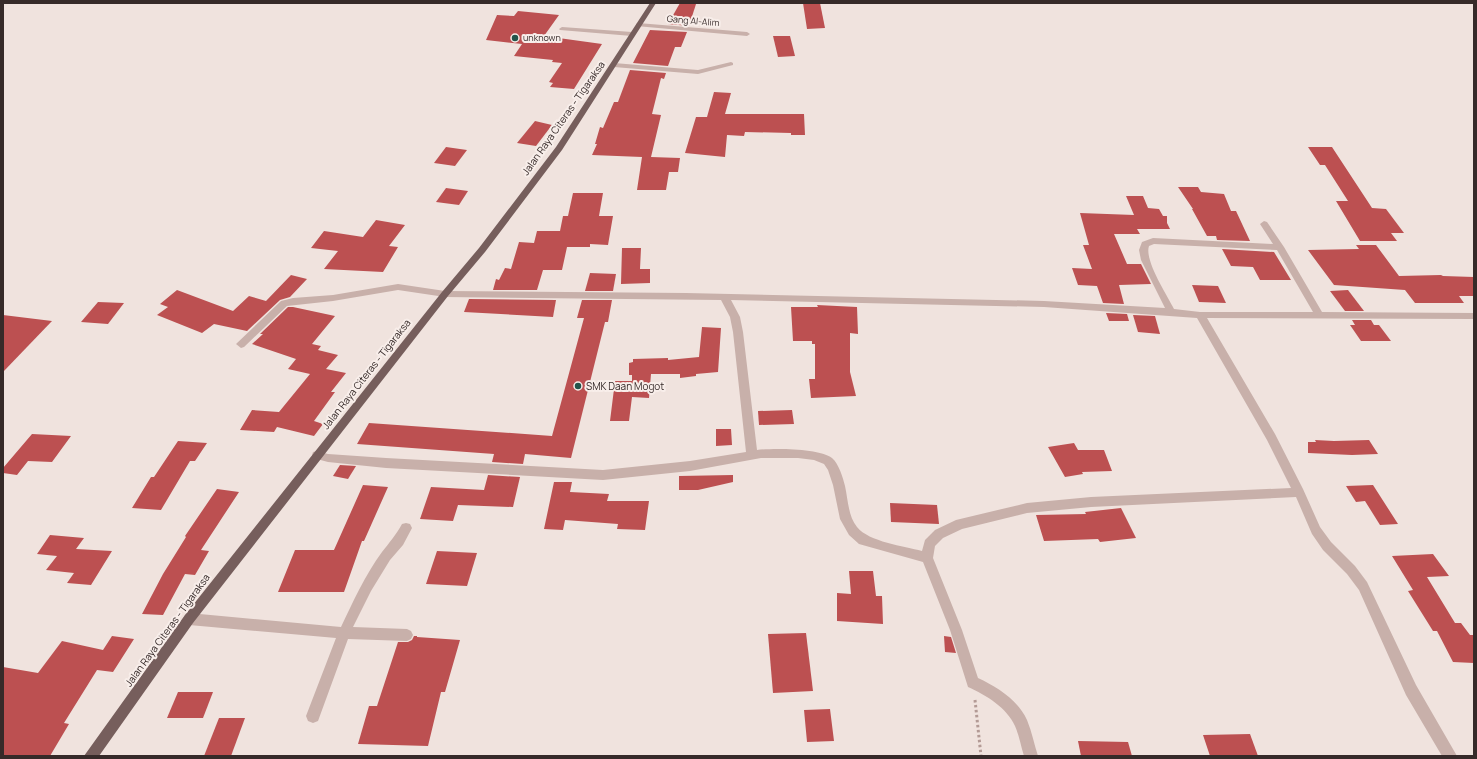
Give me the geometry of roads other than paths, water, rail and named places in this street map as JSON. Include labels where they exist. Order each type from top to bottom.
[{"type":"main road","name":"Jalan Raya Citeras - Tigaraksa","points":[[91,756],[188,619],[445,294],[482,250],[555,154],[653,3]]},
{"type":"street","name":"Gang Al-Alim","points":[[638,25],[747,34]]},
{"type":"street","points":[[614,65],[698,72],[731,64]]},
{"type":"street","points":[[1264,224],[1280,247],[1320,316]]},
{"type":"street","points":[[1171,312],[1145,260],[1143,250],[1145,244],[1153,241],[1280,247]]},
{"type":"street","points":[[241,344],[278,307],[284,303],[333,298],[388,288],[412,288],[445,294],[1044,304],[1200,315],[1474,316]]},
{"type":"street","points":[[725,298],[734,317],[738,332],[752,456]]},
{"type":"street","points":[[1200,315],[1271,437],[1299,492],[1316,530],[1327,546],[1351,570],[1363,586],[1411,690],[1450,756]]},
{"type":"street","points":[[317,455],[328,458],[386,463],[603,475],[690,466],[761,454],[798,454],[815,456],[828,461],[833,468],[839,485],[846,519],[853,531],[863,540],[927,558]]},
{"type":"street","points":[[1031,756],[1020,721],[1008,706],[993,693],[973,682],[956,630],[927,558],[929,544],[939,534],[960,524],[1028,508],[1091,502],[1299,492]]},
{"type":"street","points":[[313,716],[344,633],[367,587],[386,556],[399,541],[406,528]]},
{"type":"street","points":[[188,619],[344,633],[407,635]]},
{"type":"lane","points":[[562,29],[632,34]]},
{"type":"place","name":"unknown","points":[[515,38]]},
{"type":"place","name":"SMK Daan Mogot","points":[[578,386]]}]
